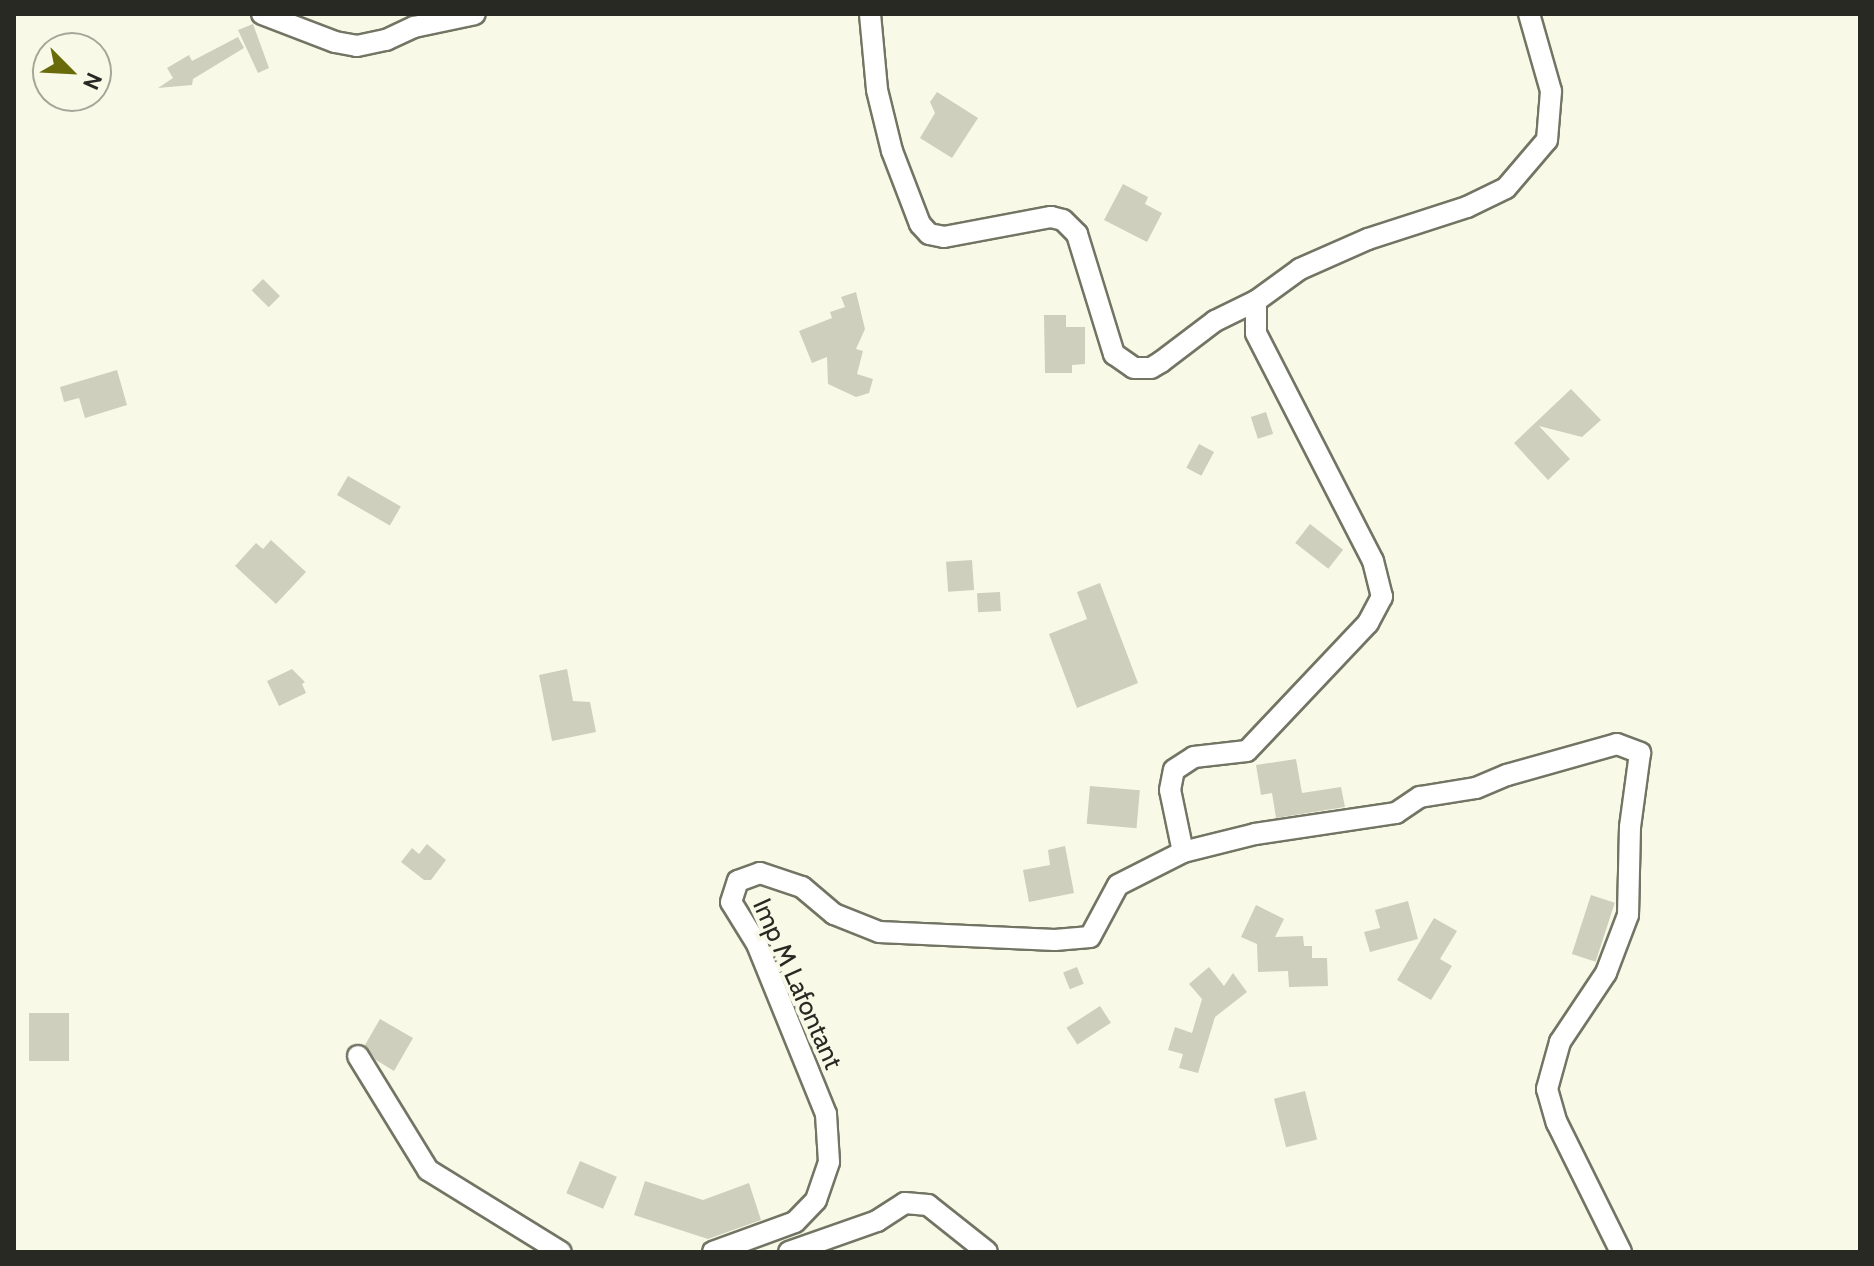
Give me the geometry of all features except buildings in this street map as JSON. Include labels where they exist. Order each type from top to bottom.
[{"type":"street","points":[[262,14],[335,42],[357,46],[386,40],[414,27],[475,14]]},
{"type":"street","points":[[870,14],[877,90],[892,151],[920,224],[929,234],[944,237],[1051,217],[1063,220],[1077,234],[1114,354],[1134,368],[1151,368],[1215,321],[1256,301],[1300,269],[1368,239],[1467,207],[1506,188],[1547,140],[1551,91],[1529,14]]},
{"type":"street","points":[[1256,301],[1256,333],[1373,561],[1382,597],[1368,623],[1247,751],[1194,757],[1174,770],[1170,790],[1183,852],[1255,834],[1396,813],[1420,797],[1476,788],[1507,775],[1617,744],[1640,753],[1630,827],[1628,915],[1606,973],[1560,1042],[1547,1089],[1557,1123],[1621,1252]]},
{"type":"street","name":"Imp M Lafontant","points":[[713,1252],[795,1222],[816,1200],[829,1162],[826,1114],[757,944],[731,902],[738,881],[760,873],[802,887],[834,914],[879,932],[1055,940],[1090,937],[1118,885],[1183,852]]},
{"type":"street","points":[[358,1056],[428,1170],[561,1252]]},
{"type":"street","points":[[789,1252],[877,1221],[905,1203],[928,1205],[987,1252]]}]
